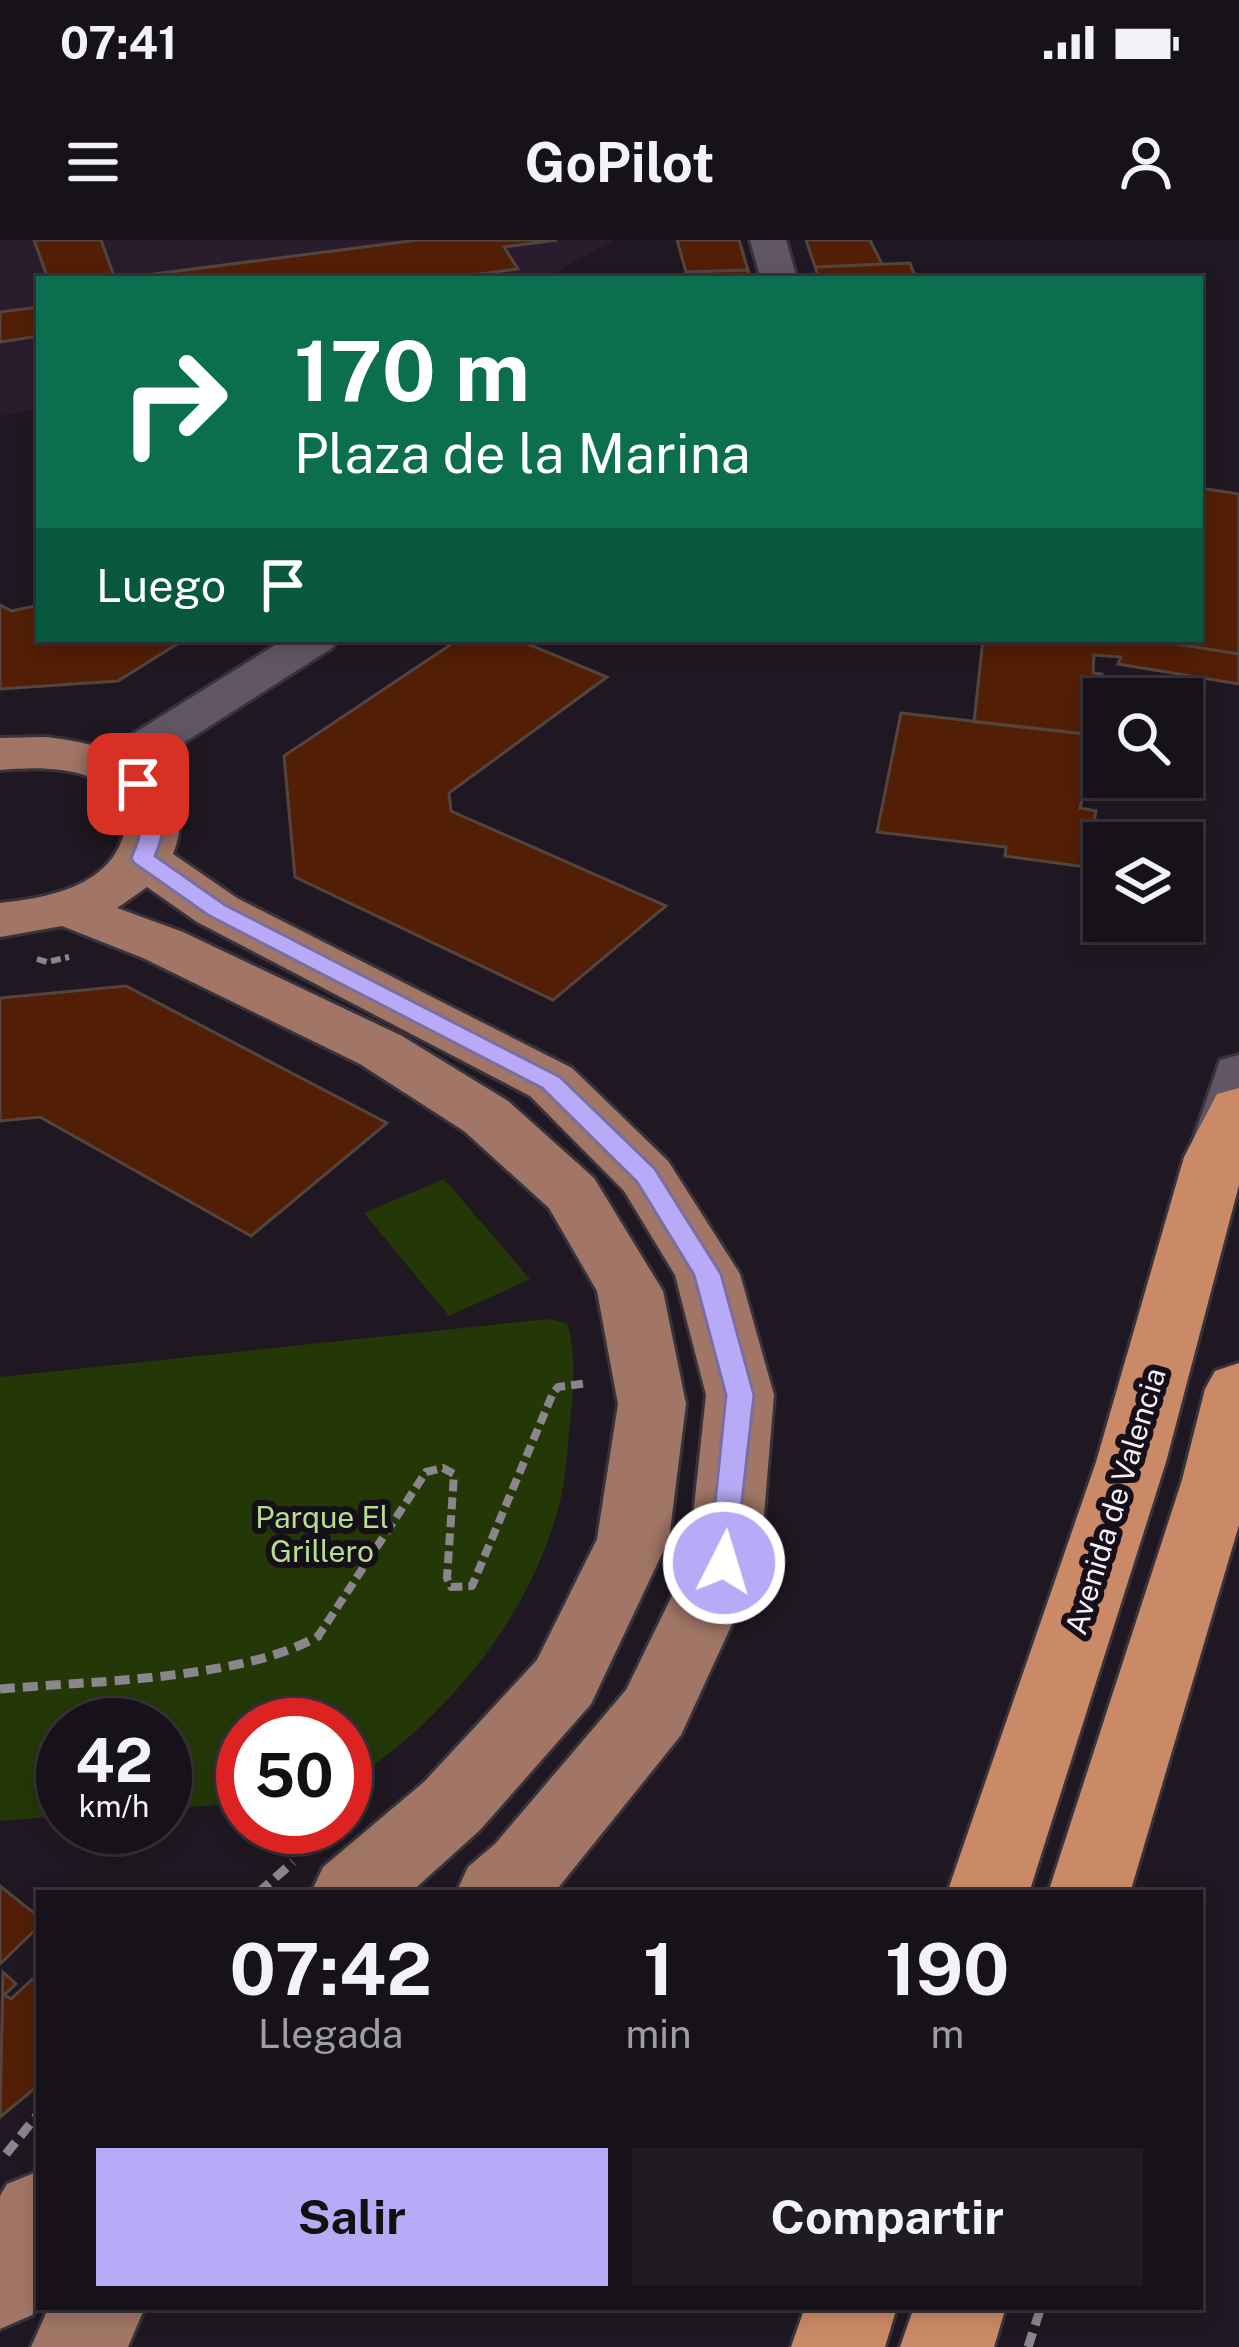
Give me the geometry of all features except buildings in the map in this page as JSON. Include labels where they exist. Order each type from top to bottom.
[{"type":"highway","name":"Avenida de Valencia","points":[[989,1890],[1131,1462],[1227,1133]]},
{"type":"highway","points":[[1090,1890],[1217,1480],[1239,1389]]},
{"type":"highway","points":[[838,2347],[850,2310]]},
{"type":"highway","points":[[947,2347],[959,2310]]},
{"type":"main road","points":[[0,754],[47,752],[113,767],[138,784],[153,807],[154,832],[142,858],[97,895],[74,931]]},
{"type":"main road","points":[[142,858],[217,910],[551,1082],[646,1175],[707,1274],[740,1395],[724,1563],[654,1712],[524,1869],[500,1890]]},
{"type":"main road","points":[[9,939],[74,931],[163,944],[381,1049],[486,1116],[572,1193],[630,1292],[604,1376],[652,1404],[633,1540],[564,1682],[452,1806],[355,1890]]},
{"type":"main road","points":[[0,2283],[36,2220]]},
{"type":"main road","points":[[78,2347],[97,2310]]},
{"type":"street","points":[[767,240],[777,276]]},
{"type":"street","points":[[113,767],[311,642]]},
{"type":"street","points":[[1227,1133],[1239,1072]]},
{"type":"path","points":[[9,939],[47,962],[74,931]]},
{"type":"path","points":[[586,1407],[604,1376]]},
{"type":"path","points":[[0,1689],[250,1657],[320,1637],[426,1472],[443,1468],[454,1474],[456,1489],[447,1578],[451,1587],[472,1586],[553,1394],[558,1387],[604,1376]]},
{"type":"path","points":[[0,2161],[36,2117]]},
{"type":"path","points":[[1028,2347],[1040,2310]]},
{"type":"shaded area","points":[[0,240],[611,240],[549,276],[36,276],[36,409],[0,416]]},
{"type":"green space","points":[[444,1179],[530,1279],[449,1316],[364,1213]]},
{"type":"green space","name":"Parque El Grillero","points":[[548,1319],[567,1323],[572,1399],[559,1506],[527,1589],[504,1628],[448,1699],[372,1765],[372,1698],[216,1698],[216,1805],[192,1807],[192,1698],[36,1698],[36,1818],[0,1821],[0,1377]]},
{"type":"route","points":[[138,784],[153,807],[154,832],[142,858],[217,910],[551,1082],[646,1175],[707,1274],[740,1395],[724,1563]]}]
